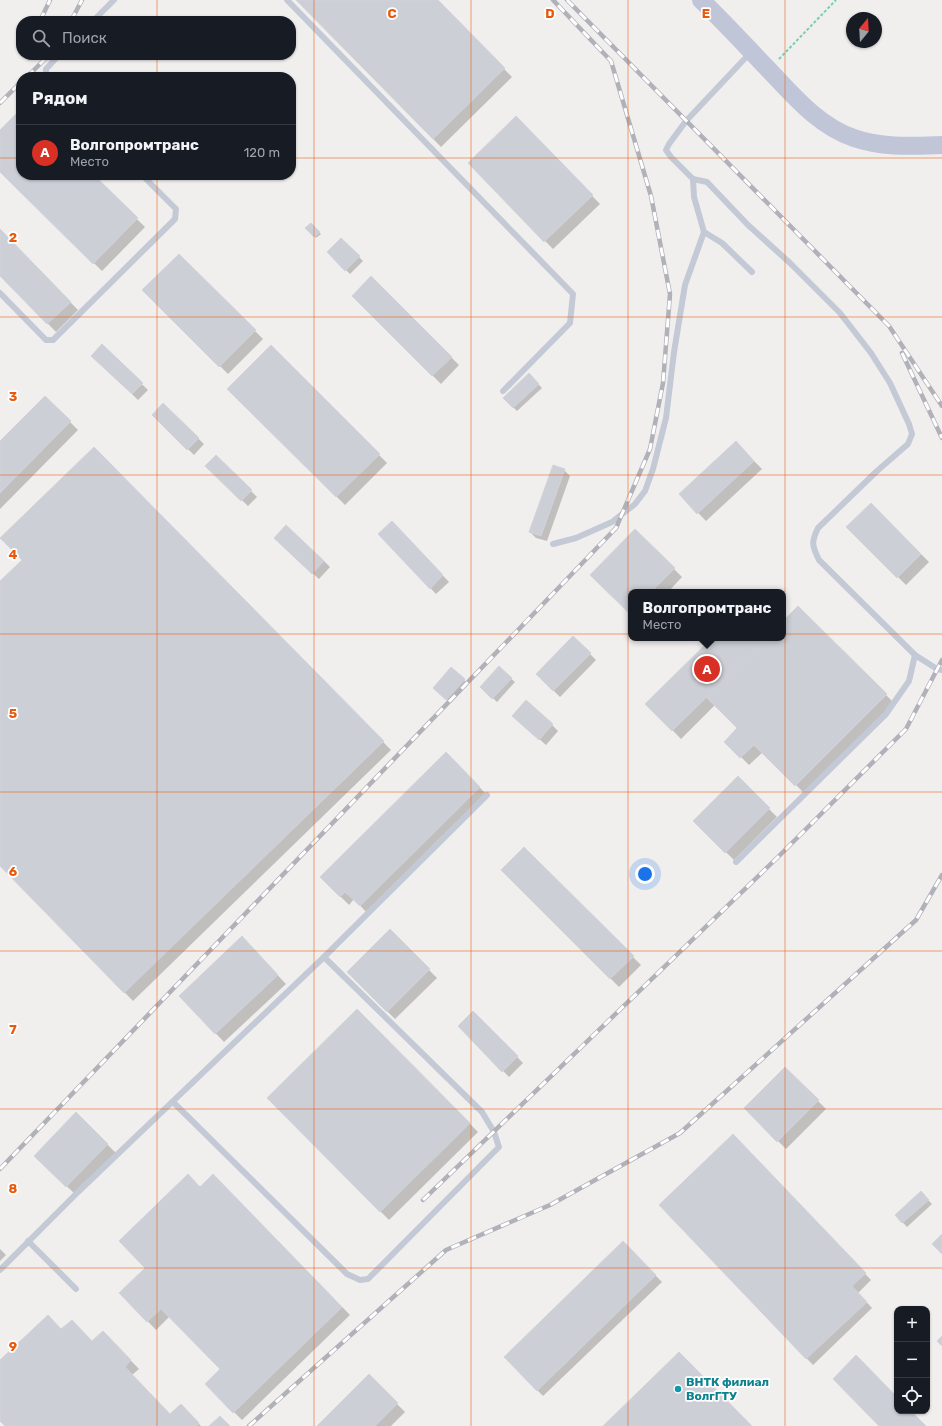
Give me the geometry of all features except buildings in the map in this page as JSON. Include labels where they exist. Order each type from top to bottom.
[{"type":"street","points":[[701,0],[807,110],[837,130],[854,138],[871,143],[896,146],[942,145]]},
{"type":"lane","points":[[98,16],[114,0]]},
{"type":"lane","points":[[287,0],[573,294],[570,323],[503,392]]},
{"type":"lane","points":[[751,51],[705,100],[669,144],[666,150],[693,179],[706,182],[748,225],[790,263],[840,313],[871,353],[890,383],[909,424],[912,434],[908,444],[877,471],[818,528],[813,539],[814,549],[819,560],[915,655],[937,669],[942,670]]},
{"type":"lane","points":[[46,72],[46,69],[54,60]]},
{"type":"lane","points":[[553,544],[576,538],[612,522],[635,504],[645,491],[653,469],[666,418],[684,285],[704,232],[694,197],[693,179]]},
{"type":"lane","points":[[0,293],[46,340],[53,340],[175,219],[176,209],[147,180]]},
{"type":"lane","points":[[704,232],[722,243],[752,272]]},
{"type":"lane","points":[[736,862],[886,714],[909,681],[915,655]]},
{"type":"lane","points":[[0,1270],[78,1192],[324,957],[487,795]]},
{"type":"lane","points":[[173,1102],[347,1274],[360,1280],[368,1279],[498,1147],[494,1132],[482,1112],[324,957]]},
{"type":"lane","points":[[28,1241],[76,1289]]},
{"type":"path","points":[[769,69],[836,0]]},
{"type":"railway","points":[[42,16],[50,0]]},
{"type":"railway","points":[[74,16],[82,0]]},
{"type":"railway","points":[[0,1169],[616,528],[650,449],[663,383],[670,294],[651,196],[611,61],[553,0]]},
{"type":"railway","points":[[567,0],[889,326],[942,406]]},
{"type":"railway","points":[[32,72],[44,60]]},
{"type":"railway","points":[[0,103],[16,87]]},
{"type":"railway","points":[[902,353],[942,438]]},
{"type":"railway","points":[[423,1200],[778,857],[906,729],[942,660]]},
{"type":"railway","points":[[249,1426],[446,1250],[550,1205],[680,1133],[916,920],[942,875]]},
{"type":"place","name":"Волгопромтранс","points":[[707,669]]},
{"type":"place","name":"ВНТК филиал ВолгГТУ","points":[[678,1389]]}]
